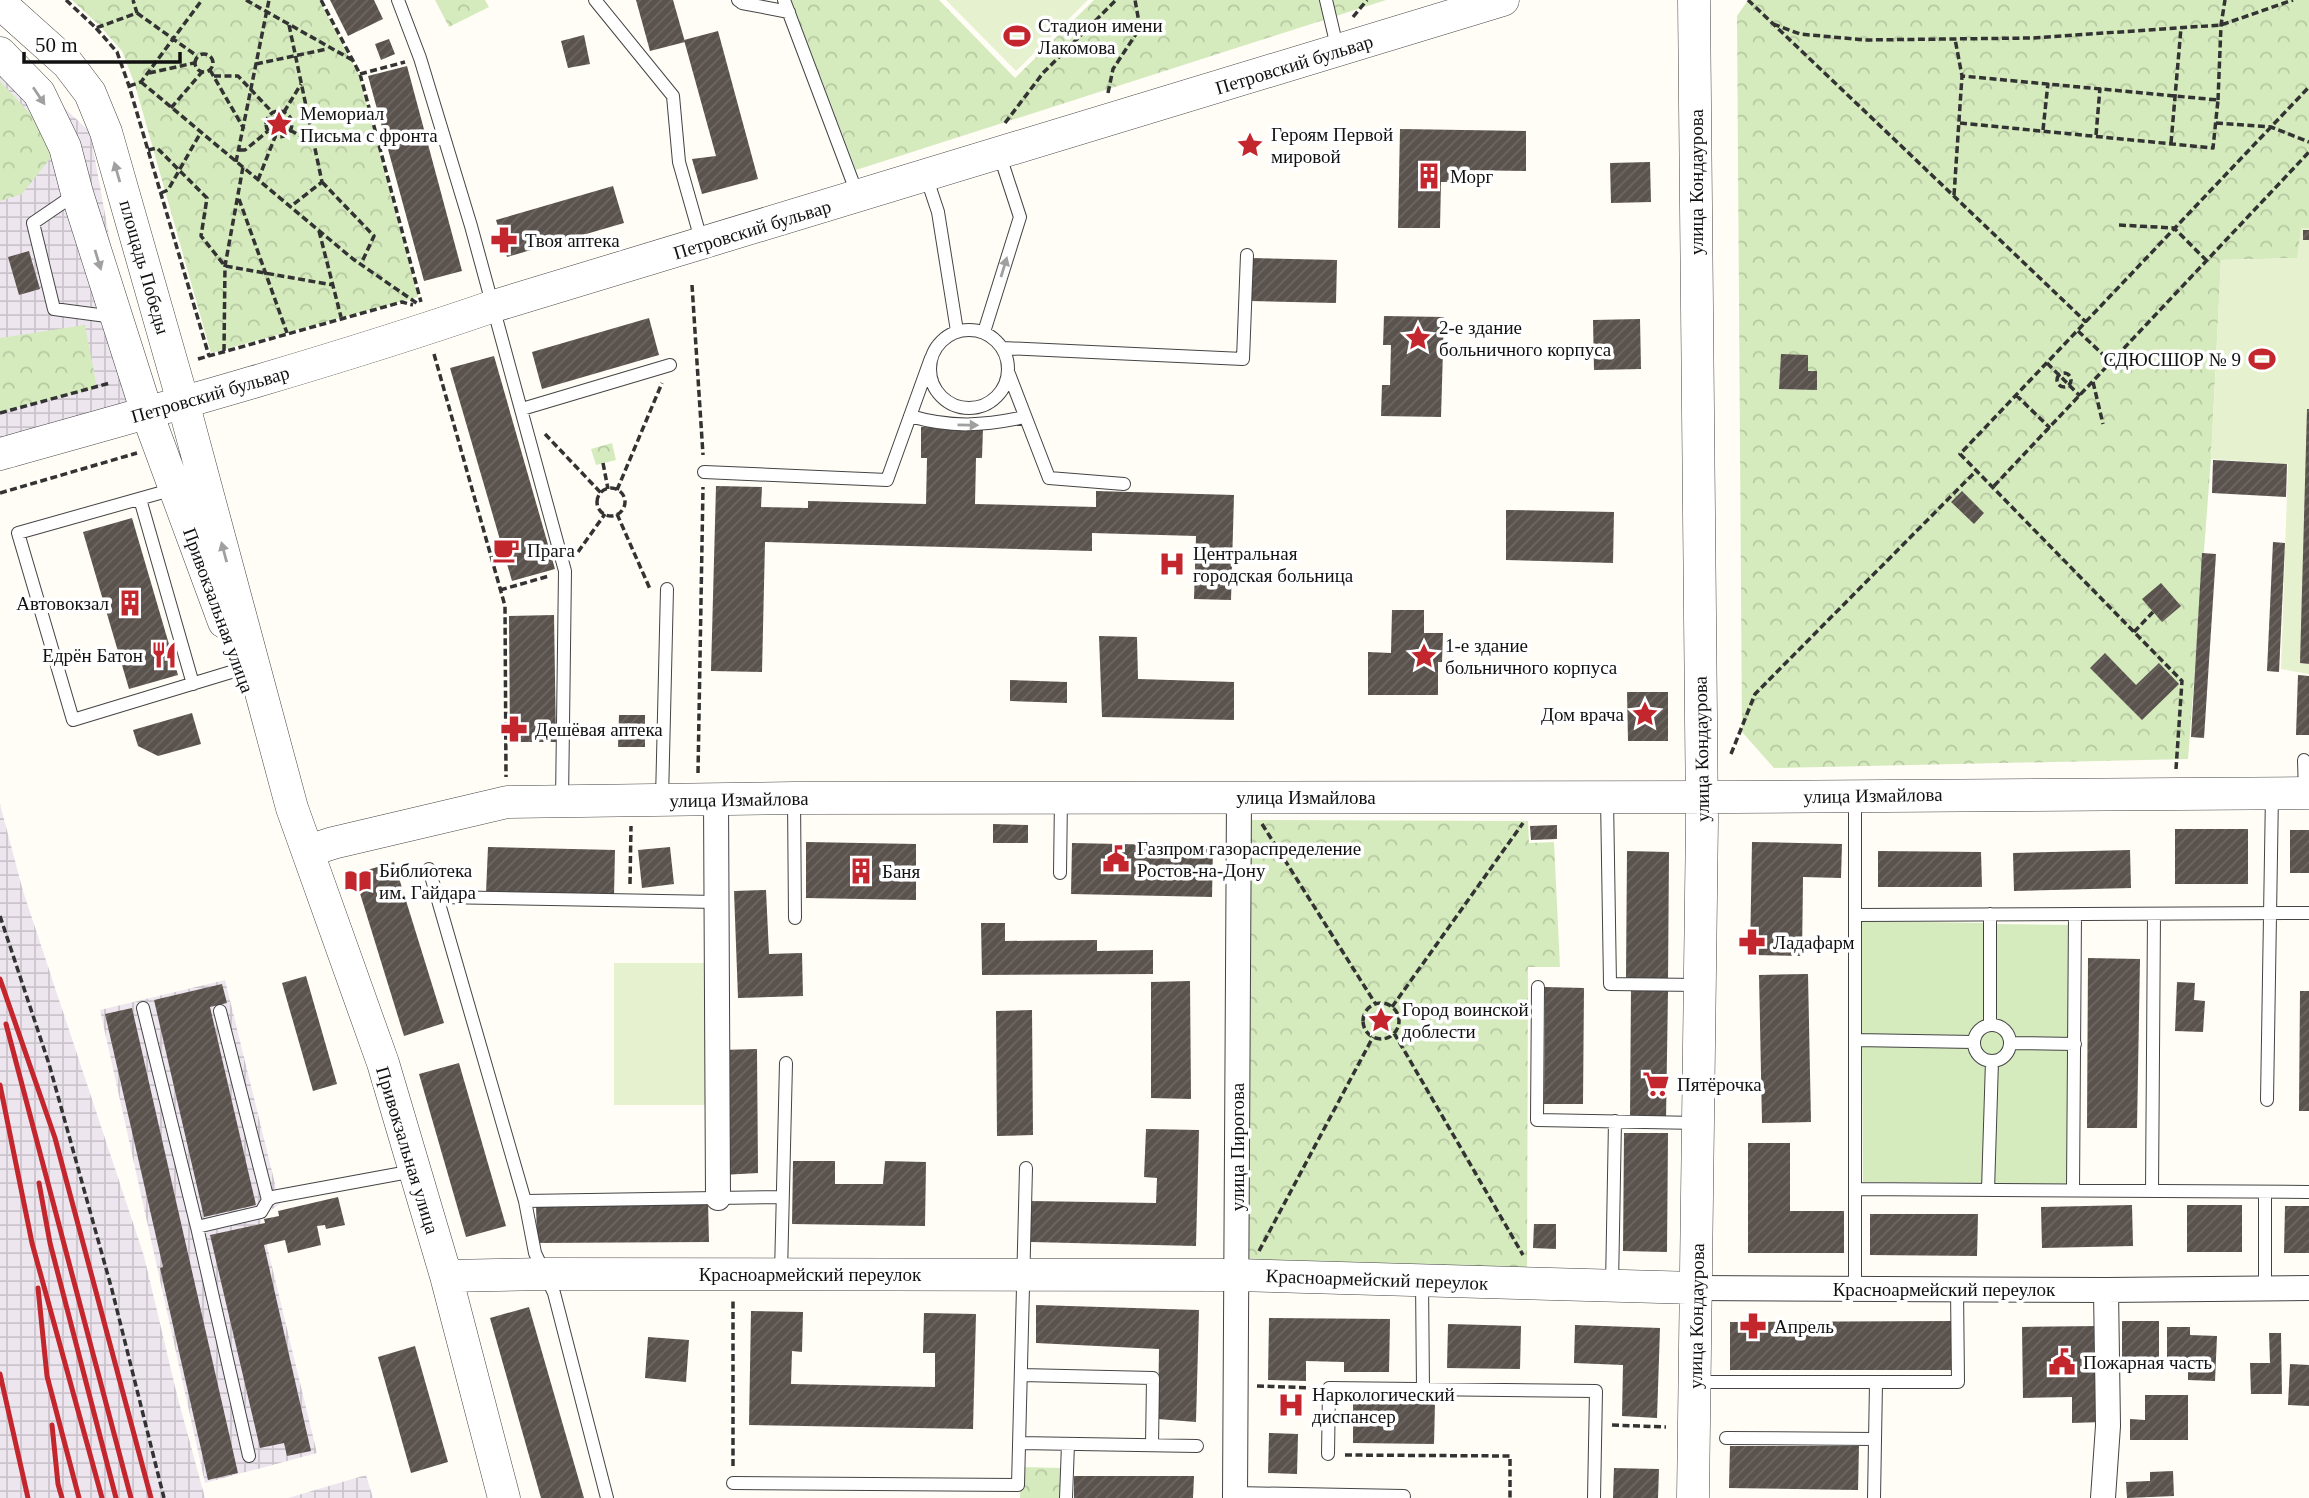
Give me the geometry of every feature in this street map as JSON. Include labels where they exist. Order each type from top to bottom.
[{"type":"street","name":"Петровский бульвар","points":[[0,453],[183,402],[425,318],[494,306],[926,176],[1002,138],[1338,51],[1503,0]]},
{"type":"street","name":"улица Кондаурова","points":[[1693,1498],[1702,797],[1694,0]]},
{"type":"street","name":"площадь Победы","points":[[0,3],[68,64],[90,93],[106,132],[183,402]]},
{"type":"street","points":[[0,53],[39,93],[65,147],[147,413]]},
{"type":"street","points":[[65,147],[90,132],[106,132]]},
{"type":"street","name":"Привокзальная улица","points":[[183,402],[292,808]]},
{"type":"street","name":"Привокзальная улица","points":[[147,413],[383,1063],[446,1276],[504,1498]]},
{"type":"street","name":"улица Измайлова","points":[[308,851],[507,802],[662,800],[707,787],[794,798],[1061,797],[1249,808],[1607,797],[2307,793]]},
{"type":"street","points":[[707,787],[717,902],[718,1198]]},
{"type":"street","name":"улица Пирогова","points":[[1235,1495],[1236,1275],[1249,808]]},
{"type":"street","name":"Красноармейский переулок","points":[[446,1276],[1236,1275],[1696,1288],[2309,1288]]},
{"type":"street","points":[[2103,1498],[2108,1426],[2106,1290]]},
{"type":"lane","points":[[398,0],[421,58],[494,306],[565,571],[562,801]]},
{"type":"lane","points":[[595,0],[673,96],[679,162],[702,244]]},
{"type":"lane","points":[[738,0],[742,3],[787,6],[858,196]]},
{"type":"lane","points":[[1326,0],[1338,51]]},
{"type":"lane","points":[[984,332],[1020,218],[1002,138]]},
{"type":"lane","points":[[926,176],[938,212],[957,331]]},
{"type":"lane","points":[[77,193],[33,223],[54,309],[116,317]]},
{"type":"lane","points":[[1003,348],[1243,359],[1247,255]]},
{"type":"lane","points":[[704,472],[887,480],[937,346],[957,331],[970,329],[995,338],[1003,348],[1009,373],[1049,478],[1124,484]]},
{"type":"lane","points":[[931,358],[933,384],[950,403],[962,407],[975,408],[987,404],[998,396],[1009,373]]},
{"type":"lane","points":[[522,409],[670,365]]},
{"type":"lane","points":[[910,416],[932,422],[980,425],[1026,417]]},
{"type":"lane","points":[[174,489],[18,533],[73,720],[241,669]]},
{"type":"lane","points":[[139,499],[193,684]]},
{"type":"lane","points":[[662,800],[667,589]]},
{"type":"lane","points":[[2304,760],[2307,793]]},
{"type":"lane","points":[[2267,1100],[2272,793]]},
{"type":"lane","points":[[1855,795],[1855,1289]]},
{"type":"lane","points":[[1060,873],[1061,797]]},
{"type":"lane","points":[[1607,797],[1610,984],[1700,985]]},
{"type":"lane","points":[[794,798],[795,918]]},
{"type":"lane","points":[[429,869],[525,1201],[535,1253],[554,1293],[607,1498]]},
{"type":"lane","points":[[437,897],[717,902]]},
{"type":"lane","points":[[2073,1191],[2076,914]]},
{"type":"lane","points":[[2151,1191],[2154,914]]},
{"type":"lane","points":[[1855,915],[2309,914]]},
{"type":"lane","points":[[1990,915],[1990,1025]]},
{"type":"lane","points":[[1538,987],[1538,1120],[1698,1124]]},
{"type":"lane","points":[[143,1008],[197,1227],[249,1456]]},
{"type":"lane","points":[[220,1012],[268,1200]]},
{"type":"lane","points":[[1990,1025],[2006,1032],[2010,1043],[2010,1049],[2003,1058],[1992,1061],[1981,1057],[1974,1042],[1979,1031],[1990,1025]]},
{"type":"lane","points":[[1855,1040],[1974,1042]]},
{"type":"lane","points":[[2010,1043],[2075,1044]]},
{"type":"lane","points":[[1988,1190],[1992,1061]]},
{"type":"lane","points":[[782,1274],[786,1063]]},
{"type":"lane","points":[[1612,1285],[1615,1121]]},
{"type":"lane","points":[[733,1483],[1018,1485],[1026,1168]]},
{"type":"lane","points":[[197,1227],[261,1213],[268,1200],[273,1197],[415,1171]]},
{"type":"lane","points":[[1855,1189],[2309,1192]]},
{"type":"lane","points":[[2265,1192],[2265,1287]]},
{"type":"lane","points":[[525,1201],[782,1197]]},
{"type":"lane","points":[[1422,1280],[1423,1389]]},
{"type":"lane","points":[[1695,1382],[1958,1382],[1957,1289]]},
{"type":"lane","points":[[1021,1375],[1153,1378],[1152,1445]]},
{"type":"lane","points":[[1874,1498],[1876,1383]]},
{"type":"lane","points":[[1328,1454],[1329,1388],[1596,1391],[1594,1498]]},
{"type":"lane","points":[[1726,1438],[1875,1439]]},
{"type":"lane","points":[[1019,1443],[1197,1446]]},
{"type":"lane","points":[[1066,1498],[1068,1444]]},
{"type":"lane","points":[[1235,1495],[1404,1496]]},
{"type":"path","points":[[66,0],[117,52],[130,86],[209,356]]},
{"type":"path","points":[[133,0],[137,13],[197,56]]},
{"type":"path","points":[[130,86],[141,82],[202,0]]},
{"type":"path","points":[[246,0],[356,62]]},
{"type":"path","points":[[321,0],[360,74],[505,606],[506,779]]},
{"type":"path","points":[[1002,138],[1043,73],[1116,0]]},
{"type":"path","points":[[1107,98],[1112,69],[1140,28],[1135,0]]},
{"type":"path","points":[[1353,17],[1367,0]]},
{"type":"path","points":[[1748,0],[2086,322]]},
{"type":"path","points":[[1960,123],[2213,148],[2225,0]]},
{"type":"path","points":[[1773,24],[1800,34],[1866,40],[2032,38],[2221,25],[2293,0]]},
{"type":"path","points":[[236,162],[268,1]]},
{"type":"path","points":[[96,29],[137,13]]},
{"type":"path","points":[[289,25],[322,181],[374,236],[360,265]]},
{"type":"path","points":[[2171,143],[2182,28]]},
{"type":"path","points":[[1954,195],[1962,76],[1955,39]]},
{"type":"path","points":[[257,64],[329,48]]},
{"type":"path","points":[[171,108],[202,72],[210,70],[214,64],[211,56],[204,53],[197,56],[194,63],[202,72]]},
{"type":"path","points":[[360,74],[421,58]]},
{"type":"path","points":[[147,74],[194,63]]},
{"type":"path","points":[[210,70],[244,129]]},
{"type":"path","points":[[214,76],[238,76],[272,113]]},
{"type":"path","points":[[1962,76],[2218,100]]},
{"type":"path","points":[[141,82],[425,318]]},
{"type":"path","points":[[284,113],[301,83]]},
{"type":"path","points":[[2043,130],[2048,83]]},
{"type":"path","points":[[2175,793],[2182,681],[1960,454],[2309,87]]},
{"type":"path","points":[[2096,135],[2100,88]]},
{"type":"path","points":[[272,113],[284,113],[291,119],[290,130],[285,136],[275,137],[268,131],[266,122],[272,113]]},
{"type":"path","points":[[2216,123],[2271,127],[2309,142]]},
{"type":"path","points":[[290,130],[314,144]]},
{"type":"path","points":[[240,150],[245,150],[268,131]]},
{"type":"path","points":[[161,193],[168,190],[201,132]]},
{"type":"path","points":[[258,180],[275,137]]},
{"type":"path","points":[[148,150],[157,148],[207,198],[201,236],[225,266],[333,285]]},
{"type":"path","points":[[1994,486],[2309,152]]},
{"type":"path","points":[[224,351],[225,266],[243,167]]},
{"type":"path","points":[[290,207],[322,181]]},
{"type":"path","points":[[238,197],[287,333]]},
{"type":"path","points":[[2119,225],[2174,228],[2207,261]]},
{"type":"path","points":[[319,231],[341,317]]},
{"type":"path","points":[[692,285],[704,472],[707,787]]},
{"type":"path","points":[[173,366],[402,302],[425,318]]},
{"type":"path","points":[[2078,331],[2112,363]]},
{"type":"path","points":[[2047,363],[2060,375],[2068,374],[2071,380],[2069,385]]},
{"type":"path","points":[[617,490],[670,365]]},
{"type":"path","points":[[2060,375],[2059,384],[2065,387],[2069,385]]},
{"type":"path","points":[[0,413],[136,376]]},
{"type":"path","points":[[2093,382],[2103,424]]},
{"type":"path","points":[[2069,385],[2080,396]]},
{"type":"path","points":[[2017,395],[2050,428]]},
{"type":"path","points":[[522,409],[601,494]]},
{"type":"path","points":[[0,493],[159,447]]},
{"type":"path","points":[[603,463],[608,489]]},
{"type":"path","points":[[1731,754],[1755,694],[1977,470]]},
{"type":"path","points":[[608,489],[617,490],[624,496],[625,505],[617,514],[609,516],[598,507],[598,497],[608,489]]},
{"type":"path","points":[[500,590],[565,571],[605,514]]},
{"type":"path","points":[[617,514],[651,590],[667,589]]},
{"type":"path","points":[[2134,632],[2153,612]]},
{"type":"path","points":[[1249,808],[1375,1003]]},
{"type":"path","points":[[1392,1007],[1526,819]]},
{"type":"path","points":[[630,901],[631,821]]},
{"type":"path","points":[[0,916],[50,1064],[112,1290],[164,1498]]},
{"type":"path","points":[[1375,1003],[1392,1007],[1398,1017],[1394,1033],[1383,1038],[1373,1037],[1363,1022],[1367,1010],[1375,1003]]},
{"type":"path","points":[[1394,1033],[1523,1255]]},
{"type":"path","points":[[1258,1252],[1373,1037]]},
{"type":"path","points":[[733,1293],[733,1483]]},
{"type":"path","points":[[1257,1386],[1329,1388]]},
{"type":"path","points":[[1596,1425],[1666,1427]]},
{"type":"path","points":[[1328,1454],[1510,1456],[1510,1498]]},
{"type":"shaded area","points":[[0,47],[90,132],[142,415],[0,453]]},
{"type":"shaded area","points":[[0,804],[23,891],[144,1256],[205,1498],[0,1498]]},
{"type":"shaded area","points":[[225,980],[280,1204],[260,1217],[317,1453],[205,1483],[100,1010]]},
{"type":"shaded area","points":[[366,1475],[373,1498],[288,1498]]},
{"type":"green space","points":[[72,0],[319,0],[359,75],[418,297],[211,353],[135,85],[122,51]]},
{"type":"green space","points":[[435,0],[485,0],[489,7],[449,27]]},
{"type":"green space","points":[[791,0],[939,0],[1015,78],[1094,0],[1386,0],[856,170]]},
{"type":"green space","name":"Стадион имени Лакомова","points":[[946,0],[1088,0],[1016,71]]},
{"type":"green space","points":[[1748,0],[2309,0],[2309,228],[2301,229],[2298,258],[2221,260],[2211,459],[2188,759],[1774,768],[1742,732],[1737,16]]},
{"type":"green space","points":[[0,81],[60,146],[22,194],[0,201]]},
{"type":"green space","name":"СДЮСШОР № 9","points":[[2301,228],[2309,228],[2309,674],[2281,669],[2288,464],[2211,459],[2221,260],[2297,258]]},
{"type":"green space","points":[[85,325],[97,388],[0,412],[0,338]]},
{"type":"green space","points":[[612,443],[616,460],[596,465],[591,449]]},
{"type":"green space","points":[[1240,820],[1528,821],[1529,843],[1554,842],[1560,967],[1528,967],[1527,1278],[1237,1273]]},
{"type":"green space","points":[[1861,921],[1985,923],[1985,1022],[1972,1038],[1861,1035]]},
{"type":"green space","points":[[1995,924],[2071,925],[2069,1039],[2013,1038],[2001,1023],[1994,1022]]},
{"type":"green space","points":[[614,963],[705,963],[705,1105],[614,1105]]},
{"type":"green space","points":[[1992,1030],[2001,1034],[2005,1043],[2001,1052],[1992,1056],[1983,1052],[1979,1043],[1983,1034]]},
{"type":"green space","points":[[1862,1046],[1969,1047],[1976,1058],[1986,1064],[1982,1183],[1863,1182]]},
{"type":"green space","points":[[2014,1047],[2070,1048],[2068,1186],[1993,1185],[1997,1065],[2008,1058]]},
{"type":"green space","points":[[1021,1467],[1062,1468],[1061,1498],[1020,1498]]},
{"type":"building","points":[[330,0],[374,0],[383,19],[348,36]]},
{"type":"building","points":[[636,0],[673,0],[685,42],[650,51]]},
{"type":"building","points":[[718,31],[758,179],[702,194],[692,159],[716,156],[684,40]]},
{"type":"building","points":[[584,35],[590,64],[568,68],[561,41]]},
{"type":"building","points":[[389,39],[395,54],[381,60],[375,44]]},
{"type":"building","points":[[407,66],[462,271],[424,281],[368,76]]},
{"type":"building","name":"Морг","points":[[1400,129],[1526,131],[1526,171],[1460,170],[1460,182],[1441,182],[1440,228],[1398,228]]},
{"type":"building","points":[[1650,162],[1651,202],[1611,203],[1610,163]]},
{"type":"building","points":[[613,186],[624,223],[507,257],[496,220]]},
{"type":"building","points":[[2303,230],[2309,230],[2309,240],[2303,240]]},
{"type":"building","points":[[29,251],[40,289],[19,295],[8,257]]},
{"type":"building","points":[[1251,258],[1337,260],[1336,303],[1251,301]]},
{"type":"building","points":[[1384,316],[1444,317],[1441,417],[1381,416],[1382,385],[1390,385],[1391,345],[1383,345]]},
{"type":"building","points":[[649,318],[659,355],[542,389],[532,352]]},
{"type":"building","points":[[1640,319],[1641,369],[1594,370],[1593,320]]},
{"type":"building","points":[[1781,354],[1808,355],[1808,371],[1817,371],[1817,390],[1779,389]]},
{"type":"building","points":[[494,356],[555,569],[512,581],[450,368]]},
{"type":"building","points":[[2309,409],[2309,664],[2300,663]]},
{"type":"building","points":[[921,427],[983,428],[982,458],[976,458],[975,504],[1096,507],[1096,491],[1234,495],[1231,600],[1194,599],[1196,536],[1092,533],[1092,551],[765,542],[762,672],[711,671],[716,486],[762,487],[761,507],[808,508],[808,501],[926,504],[927,458],[921,458]]},
{"type":"building","points":[[2213,460],[2287,464],[2286,497],[2212,493]]},
{"type":"building","points":[[1962,491],[1984,513],[1974,524],[1951,502]]},
{"type":"building","points":[[1506,510],[1614,512],[1613,563],[1506,560]]},
{"type":"building","name":"Автовокзал","points":[[132,518],[178,675],[129,689],[83,532]]},
{"type":"building","points":[[2273,542],[2285,543],[2279,672],[2267,671]]},
{"type":"building","points":[[2202,553],[2216,554],[2204,738],[2191,737]]},
{"type":"building","points":[[2161,583],[2181,606],[2162,622],[2142,599]]},
{"type":"building","points":[[1392,610],[1424,610],[1424,633],[1443,633],[1442,662],[1438,662],[1438,695],[1368,695],[1368,652],[1391,653]]},
{"type":"building","points":[[554,615],[556,742],[510,742],[509,616]]},
{"type":"building","points":[[1099,636],[1137,637],[1138,679],[1234,682],[1234,720],[1102,717]]},
{"type":"building","points":[[2105,653],[2136,685],[2159,663],[2179,684],[2142,720],[2090,668]]},
{"type":"building","points":[[2298,675],[2309,676],[2309,735],[2296,735]]},
{"type":"building","points":[[1010,680],[1067,682],[1067,703],[1010,701]]},
{"type":"building","points":[[1627,692],[1668,692],[1668,741],[1628,741]]},
{"type":"building","points":[[192,713],[201,744],[158,756],[138,746],[133,730]]},
{"type":"building","points":[[619,715],[645,715],[645,747],[618,747]]},
{"type":"building","points":[[993,824],[1028,825],[1028,843],[993,843]]},
{"type":"building","points":[[1557,825],[1557,839],[1531,840],[1530,826]]},
{"type":"building","points":[[2175,829],[2248,829],[2248,884],[2175,884]]},
{"type":"building","points":[[2290,830],[2309,830],[2309,873],[2290,873]]},
{"type":"building","name":"Баня","points":[[806,842],[916,844],[916,900],[806,898]]},
{"type":"building","points":[[1752,842],[1842,844],[1841,878],[1803,877],[1802,956],[1750,955]]},
{"type":"building","points":[[1072,843],[1213,846],[1212,897],[1071,894]]},
{"type":"building","points":[[488,847],[615,850],[614,896],[486,893]]},
{"type":"building","points":[[670,847],[674,884],[642,888],[638,850]]},
{"type":"building","points":[[2130,850],[2131,888],[2014,891],[2013,853]]},
{"type":"building","points":[[1627,851],[1669,852],[1668,979],[1626,978]]},
{"type":"building","points":[[1878,851],[1981,852],[1982,887],[1878,887]]},
{"type":"building","points":[[394,862],[444,1023],[404,1036],[354,874]]},
{"type":"building","points":[[766,890],[769,954],[802,953],[803,996],[738,998],[734,891]]},
{"type":"building","points":[[981,923],[1005,923],[1005,941],[1097,940],[1097,951],[1153,950],[1153,974],[982,975]]},
{"type":"building","points":[[2088,958],[2140,959],[2137,1128],[2087,1128]]},
{"type":"building","points":[[1808,974],[1811,1122],[1762,1123],[1759,975]]},
{"type":"building","points":[[306,976],[337,1084],[313,1091],[282,983]]},
{"type":"building","points":[[1190,981],[1191,1099],[1151,1098],[1151,982]]},
{"type":"building","points":[[2177,982],[2195,983],[2194,1000],[2205,1001],[2203,1032],[2175,1031]]},
{"type":"building","points":[[222,984],[227,1003],[210,1007],[256,1205],[204,1217],[154,1000]]},
{"type":"building","points":[[1545,987],[1584,988],[1583,1104],[1544,1104]]},
{"type":"building","points":[[1631,990],[1668,991],[1666,1120],[1630,1119]]},
{"type":"building","points":[[2300,991],[2309,991],[2309,1111],[2299,1111]]},
{"type":"building","points":[[132,1008],[238,1473],[208,1480],[105,1014]]},
{"type":"building","points":[[1032,1010],[1033,1135],[997,1136],[996,1011]]},
{"type":"building","points":[[757,1049],[758,1173],[722,1175],[721,1050]]},
{"type":"building","points":[[459,1063],[506,1226],[466,1237],[419,1074]]},
{"type":"building","points":[[1146,1129],[1199,1130],[1196,1246],[1031,1242],[1030,1201],[1156,1203],[1157,1178],[1144,1177]]},
{"type":"building","points":[[1624,1133],[1668,1133],[1667,1252],[1623,1251]]},
{"type":"building","points":[[1748,1143],[1790,1143],[1790,1211],[1844,1211],[1844,1253],[1748,1253]]},
{"type":"building","points":[[793,1161],[835,1161],[835,1184],[883,1184],[885,1161],[926,1162],[925,1226],[792,1224]]},
{"type":"building","points":[[338,1197],[345,1225],[326,1229],[325,1225],[317,1226],[321,1245],[288,1253],[285,1240],[264,1245],[311,1451],[287,1456],[284,1443],[260,1448],[210,1235],[265,1223],[264,1219],[279,1216],[278,1211]]},
{"type":"building","points":[[708,1201],[709,1242],[537,1243],[536,1204]]},
{"type":"building","points":[[2132,1205],[2133,1246],[2042,1248],[2041,1207]]},
{"type":"building","points":[[2187,1205],[2242,1205],[2242,1252],[2187,1252]]},
{"type":"building","points":[[2285,1206],[2309,1206],[2309,1253],[2284,1253]]},
{"type":"building","points":[[1870,1214],[1978,1214],[1977,1256],[1870,1255]]},
{"type":"building","points":[[1534,1224],[1556,1224],[1556,1249],[1533,1248]]},
{"type":"building","points":[[1036,1305],[1199,1310],[1196,1422],[1158,1419],[1159,1349],[1036,1343]]},
{"type":"building","points":[[529,1307],[584,1498],[541,1498],[490,1318]]},
{"type":"building","points":[[751,1311],[803,1312],[802,1352],[792,1351],[791,1384],[935,1387],[935,1353],[923,1353],[924,1313],[976,1314],[973,1429],[749,1425]]},
{"type":"building","points":[[1269,1318],[1390,1319],[1389,1372],[1344,1372],[1344,1362],[1306,1361],[1306,1381],[1268,1380]]},
{"type":"building","points":[[1956,1321],[1956,1370],[1730,1370],[1730,1322]]},
{"type":"building","points":[[2122,1321],[2159,1321],[2159,1361],[2122,1360]]},
{"type":"building","points":[[1448,1324],[1521,1326],[1520,1369],[1447,1368]]},
{"type":"building","points":[[1575,1325],[1660,1328],[1657,1418],[1622,1416],[1623,1365],[1574,1363]]},
{"type":"building","name":"Пожарная часть","points":[[2100,1326],[2102,1422],[2072,1423],[2072,1397],[2023,1398],[2022,1327]]},
{"type":"building","points":[[2167,1327],[2190,1327],[2190,1335],[2217,1336],[2215,1381],[2188,1380],[2188,1360],[2167,1359]]},
{"type":"building","points":[[2269,1333],[2281,1333],[2282,1394],[2251,1394],[2250,1363],[2270,1363]]},
{"type":"building","points":[[648,1337],[689,1340],[686,1382],[645,1378]]},
{"type":"building","points":[[415,1346],[448,1462],[411,1473],[378,1357]]},
{"type":"building","points":[[2290,1364],[2309,1365],[2309,1406],[2288,1405]]},
{"type":"building","points":[[2145,1395],[2188,1395],[2188,1440],[2130,1440],[2130,1419],[2145,1420]]},
{"type":"building","points":[[1353,1403],[1435,1403],[1434,1444],[1353,1443]]},
{"type":"building","points":[[1269,1433],[1298,1434],[1297,1474],[1268,1473]]},
{"type":"building","points":[[1730,1446],[1859,1446],[1858,1490],[1729,1488]]},
{"type":"building","points":[[1614,1468],[1659,1469],[1658,1498],[1613,1498]]},
{"type":"building","points":[[2173,1471],[2174,1496],[2127,1498],[2126,1482],[2150,1481],[2150,1472]]},
{"type":"building","points":[[1074,1476],[1194,1476],[1193,1498],[1074,1498]]},
{"type":"railway","points":[[0,979],[55,1138],[151,1498]]},
{"type":"railway","points":[[6,1024],[131,1498]]},
{"type":"railway","points":[[0,1085],[32,1243],[102,1498]]},
{"type":"railway","points":[[39,1183],[50,1243],[116,1498]]},
{"type":"railway","points":[[38,1288],[47,1376],[79,1498]]},
{"type":"railway","points":[[0,1374],[28,1498]]},
{"type":"railway","points":[[52,1425],[62,1498]]},
{"type":"place","name":"Стадион имени Лакомова","points":[[1017,36]]},
{"type":"place","name":"Мемориал Письма с фронта","points":[[279,124]]},
{"type":"place","name":"Героям Первой мировой","points":[[1250,145]]},
{"type":"place","name":"Морг","points":[[1429,176]]},
{"type":"place","name":"Твоя аптека","points":[[504,240]]},
{"type":"place","name":"2-е здание больничного корпуса","points":[[1418,338]]},
{"type":"place","name":"СДЮСШОР № 9","points":[[2262,359]]},
{"type":"place","name":"Прага","points":[[506,550]]},
{"type":"place","name":"Центральная городская больница","points":[[1172,564]]},
{"type":"place","name":"Автовокзал","points":[[130,603]]},
{"type":"place","name":"Едрён Батон","points":[[164,655]]},
{"type":"place","name":"1-е здание больничного корпуса","points":[[1424,656]]},
{"type":"place","name":"Дом врача","points":[[1645,714]]},
{"type":"place","name":"Дешёвая аптека","points":[[514,729]]},
{"type":"place","name":"Газпром газораспределение Ростов-на-Дону","points":[[1116,859]]},
{"type":"place","name":"Баня","points":[[861,871]]},
{"type":"place","name":"Библиотека им. Гайдара","points":[[358,881]]},
{"type":"place","name":"Ладафарм","points":[[1752,942]]},
{"type":"place","name":"Город воинской доблести","points":[[1381,1020]]},
{"type":"place","name":"Пятёрочка","points":[[1656,1084]]},
{"type":"place","name":"Апрель","points":[[1753,1326]]},
{"type":"place","name":"Пожарная часть","points":[[2062,1362]]},
{"type":"place","name":"Наркологический диспансер","points":[[1291,1405]]}]
